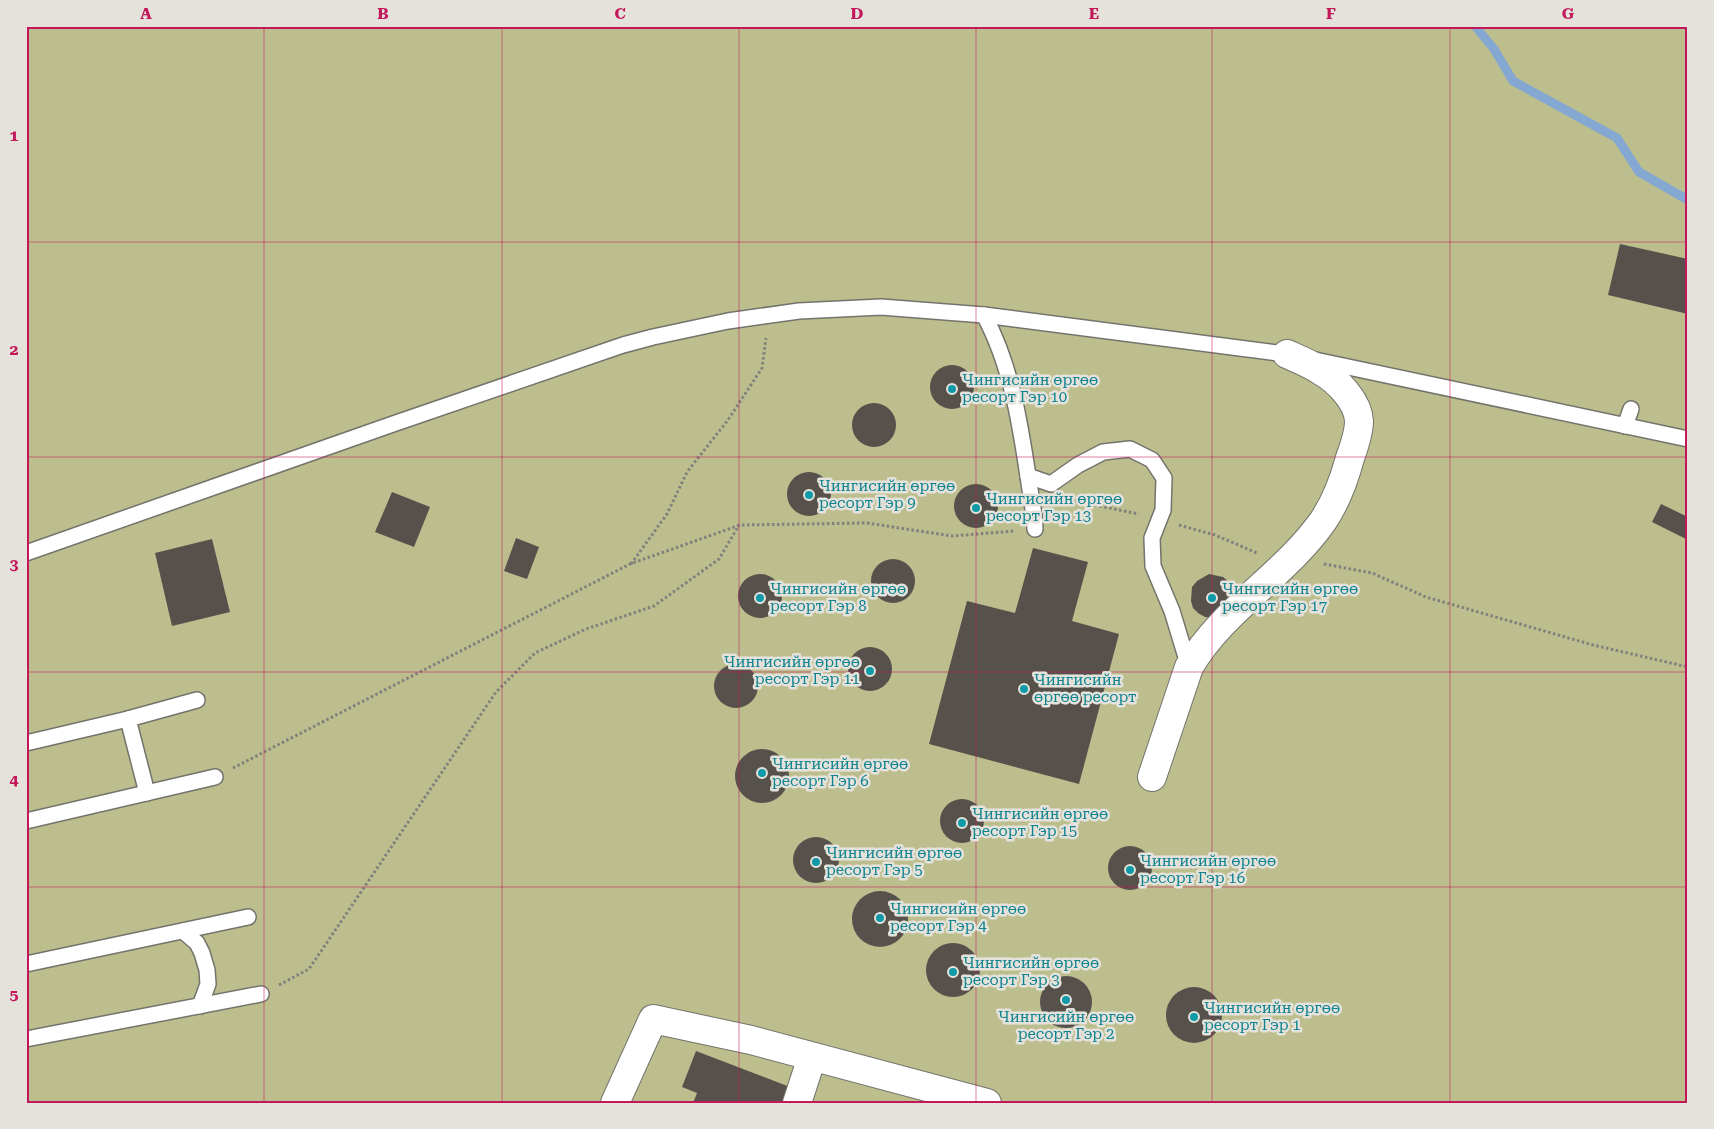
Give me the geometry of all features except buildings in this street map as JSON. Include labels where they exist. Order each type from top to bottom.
[{"type":"street","points":[[1152,776],[1189,667],[1197,653],[1214,631],[1284,565],[1322,522],[1336,500],[1352,454],[1359,420],[1354,403],[1321,370],[1287,354]]},
{"type":"street","points":[[616,1103],[653,1019],[750,1040],[987,1103]]},
{"type":"street","points":[[797,1103],[812,1057]]},
{"type":"lane","points":[[26,553],[624,345],[685,330],[799,311],[872,307],[911,308],[984,315],[1287,354],[1688,439]]},
{"type":"lane","points":[[984,315],[993,331],[1016,409],[1035,522]]},
{"type":"lane","points":[[1625,426],[1631,409]]},
{"type":"lane","points":[[1028,476],[1051,484],[1078,465],[1102,452],[1130,448],[1152,460],[1164,478],[1163,510],[1152,538],[1153,566],[1172,611],[1189,667]]},
{"type":"lane","points":[[26,743],[128,719],[197,700]]},
{"type":"lane","points":[[128,719],[148,794]]},
{"type":"lane","points":[[26,821],[215,777]]},
{"type":"lane","points":[[26,964],[248,917]]},
{"type":"lane","points":[[183,931],[197,943],[208,970],[208,984],[200,1006]]},
{"type":"lane","points":[[26,1039],[261,994]]},
{"type":"path","points":[[630,564],[667,514],[687,472],[728,420],[762,368],[766,341],[766,315]]},
{"type":"path","points":[[215,777],[630,564],[740,525],[867,523],[952,536],[1035,522],[1072,499],[1159,519],[1215,535],[1284,565],[1319,563],[1372,573],[1426,597],[1593,645],[1688,667]]},
{"type":"path","points":[[261,994],[309,969],[496,692],[536,653],[586,629],[654,606],[719,558],[740,525]]},
{"type":"green space","points":[[26,26],[1688,26],[1688,1103],[26,1103]]},
{"type":"waterway","points":[[1475,26],[1494,49],[1513,81],[1617,138],[1639,172],[1688,200]]},
{"type":"place","name":"Чингисийн өргөө ресорт Гэр 10","points":[[952,389]]},
{"type":"place","name":"Чингисийн өргөө ресорт Гэр 9","points":[[809,495]]},
{"type":"place","name":"Чингисийн өргөө ресорт Гэр 13","points":[[976,508]]},
{"type":"place","name":"Чингисийн өргөө ресорт Гэр 8","points":[[760,598]]},
{"type":"place","name":"Чингисийн өргөө ресорт Гэр 17","points":[[1212,598]]},
{"type":"place","name":"Чингисийн өргөө ресорт Гэр 11","points":[[870,671]]},
{"type":"place","name":"Чингисийн өргөө ресорт","points":[[1024,689]]},
{"type":"place","name":"Чингисийн өргөө ресорт Гэр 6","points":[[762,773]]},
{"type":"place","name":"Чингисийн өргөө ресорт Гэр 15","points":[[962,823]]},
{"type":"place","name":"Чингисийн өргөө ресорт Гэр 5","points":[[816,862]]},
{"type":"place","name":"Чингисийн өргөө ресорт Гэр 16","points":[[1130,870]]},
{"type":"place","name":"Чингисийн өргөө ресорт Гэр 4","points":[[880,918]]},
{"type":"place","name":"Чингисийн өргөө ресорт Гэр 3","points":[[953,972]]},
{"type":"place","name":"Чингисийн өргөө ресорт Гэр 2","points":[[1066,1000]]},
{"type":"place","name":"Чингисийн өргөө ресорт Гэр 1","points":[[1194,1017]]}]
